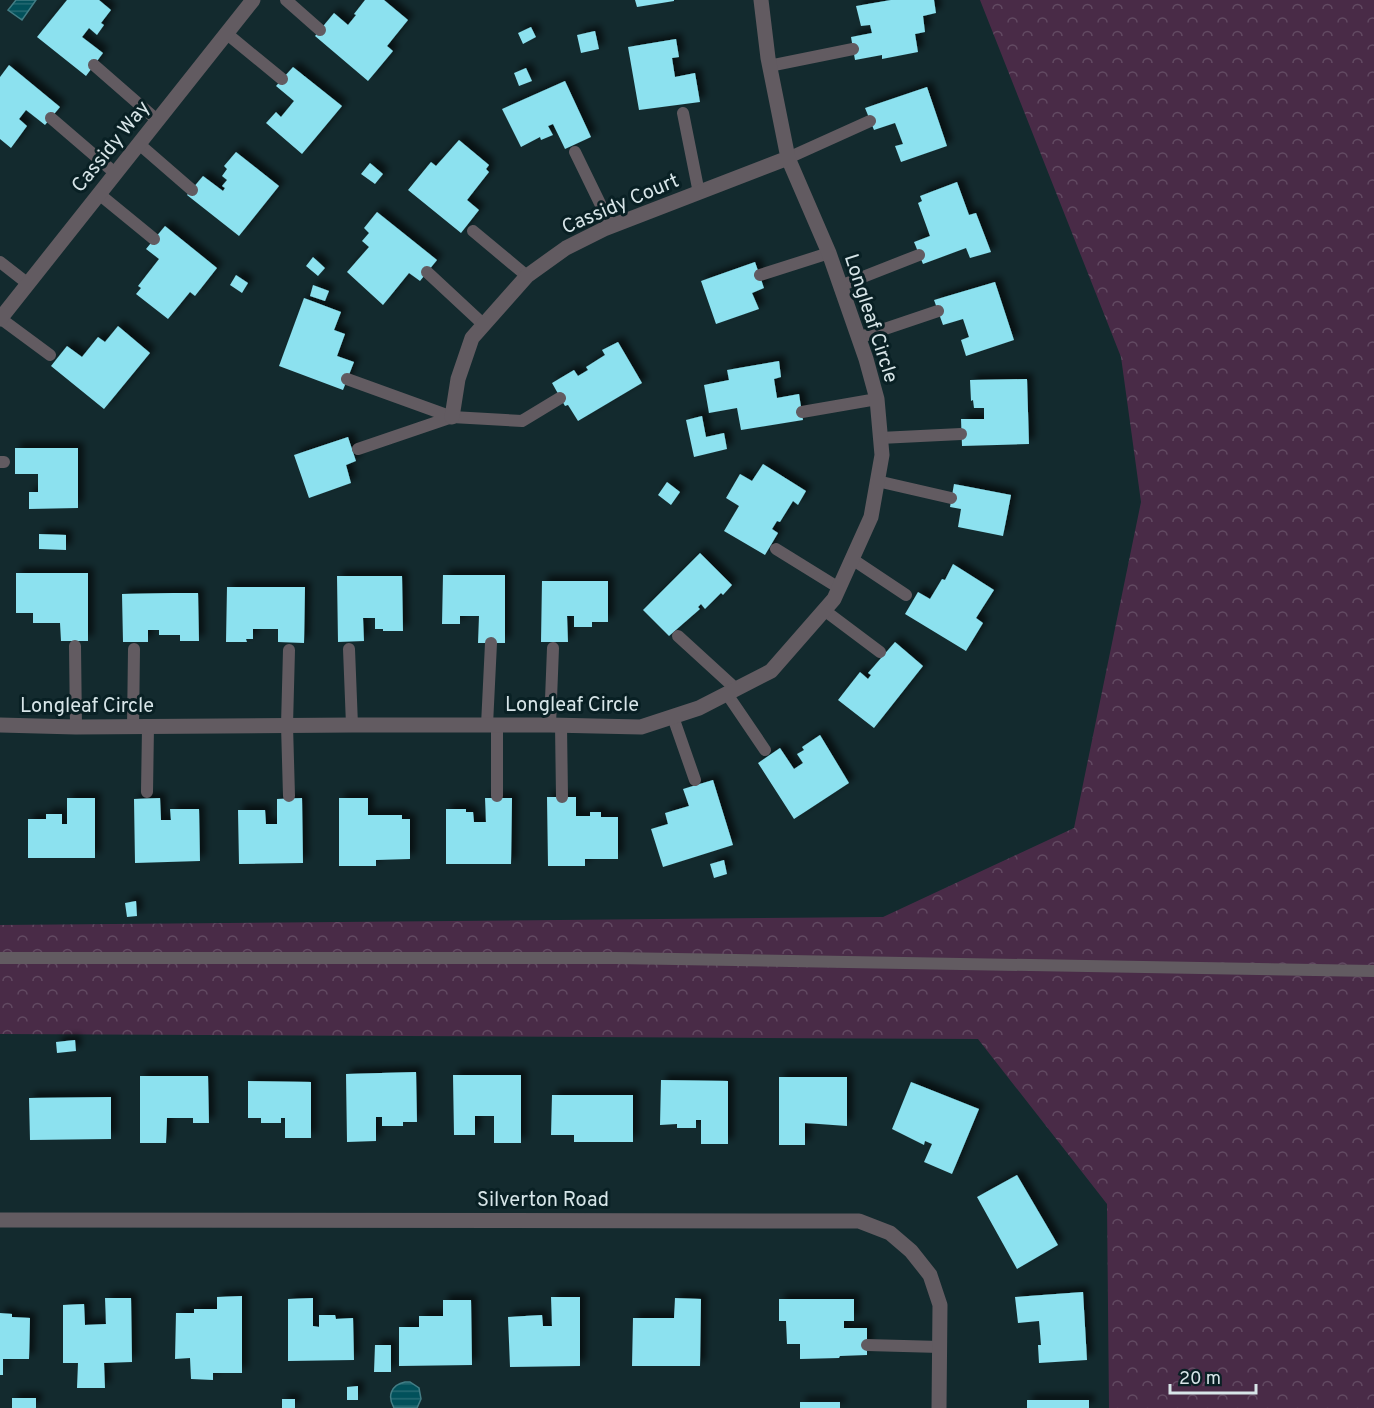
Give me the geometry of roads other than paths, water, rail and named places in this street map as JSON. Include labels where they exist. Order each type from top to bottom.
[{"type":"street","name":"Longleaf Circle","points":[[0,725],[641,727],[699,708],[771,671],[834,599],[871,517],[882,455],[877,399],[858,338],[829,253],[788,158],[769,66],[761,0]]},
{"type":"street","name":"Cassidy Way","points":[[0,318],[226,33],[247,2]]},
{"type":"street","name":"Cassidy Court","points":[[452,417],[458,379],[472,338],[527,276],[566,248],[611,226],[788,158]]},
{"type":"street","name":"Silverton Road","points":[[0,1220],[859,1221],[890,1233],[911,1251],[930,1275],[940,1305],[939,1408]]},
{"type":"lane","points":[[286,0],[320,30]]},
{"type":"lane","points":[[226,33],[282,79]]},
{"type":"lane","points":[[769,66],[853,49]]},
{"type":"lane","points":[[94,65],[157,120]]},
{"type":"lane","points":[[682,113],[699,193]]},
{"type":"lane","points":[[51,118],[115,173]]},
{"type":"lane","points":[[788,158],[870,121]]},
{"type":"lane","points":[[138,144],[192,190]]},
{"type":"lane","points":[[575,152],[611,226]]},
{"type":"lane","points":[[99,194],[154,238]]},
{"type":"lane","points":[[473,231],[527,276]]},
{"type":"lane","points":[[760,275],[829,253]]},
{"type":"lane","points":[[840,286],[919,255]]},
{"type":"lane","points":[[0,262],[27,283]]},
{"type":"lane","points":[[427,272],[484,325]]},
{"type":"lane","points":[[858,338],[938,311]]},
{"type":"lane","points":[[0,318],[50,355]]},
{"type":"lane","points":[[347,379],[452,417],[522,421],[560,398]]},
{"type":"lane","points":[[802,412],[877,399]]},
{"type":"lane","points":[[358,449],[452,417]]},
{"type":"lane","points":[[880,438],[961,434]]},
{"type":"lane","points":[[877,481],[951,498]]},
{"type":"lane","points":[[776,549],[839,588]]},
{"type":"lane","points":[[852,559],[906,595]]},
{"type":"lane","points":[[824,610],[880,652]]},
{"type":"lane","points":[[678,636],[732,692],[765,750]]},
{"type":"lane","points":[[491,643],[492,725],[497,796]]},
{"type":"lane","points":[[75,646],[76,727]]},
{"type":"lane","points":[[553,648],[562,797]]},
{"type":"lane","points":[[134,649],[147,792]]},
{"type":"lane","points":[[349,649],[352,725]]},
{"type":"lane","points":[[289,650],[287,725],[289,796]]},
{"type":"lane","points":[[674,717],[695,780]]},
{"type":"lane","points":[[0,958],[617,958],[1374,971]]},
{"type":"lane","points":[[867,1345],[940,1347]]},
{"type":"water","points":[[16,0],[36,0],[22,20],[8,10]]},
{"type":"water","points":[[410,1382],[419,1388],[421,1399],[417,1408],[394,1408],[392,1404],[391,1395],[394,1388]]}]
